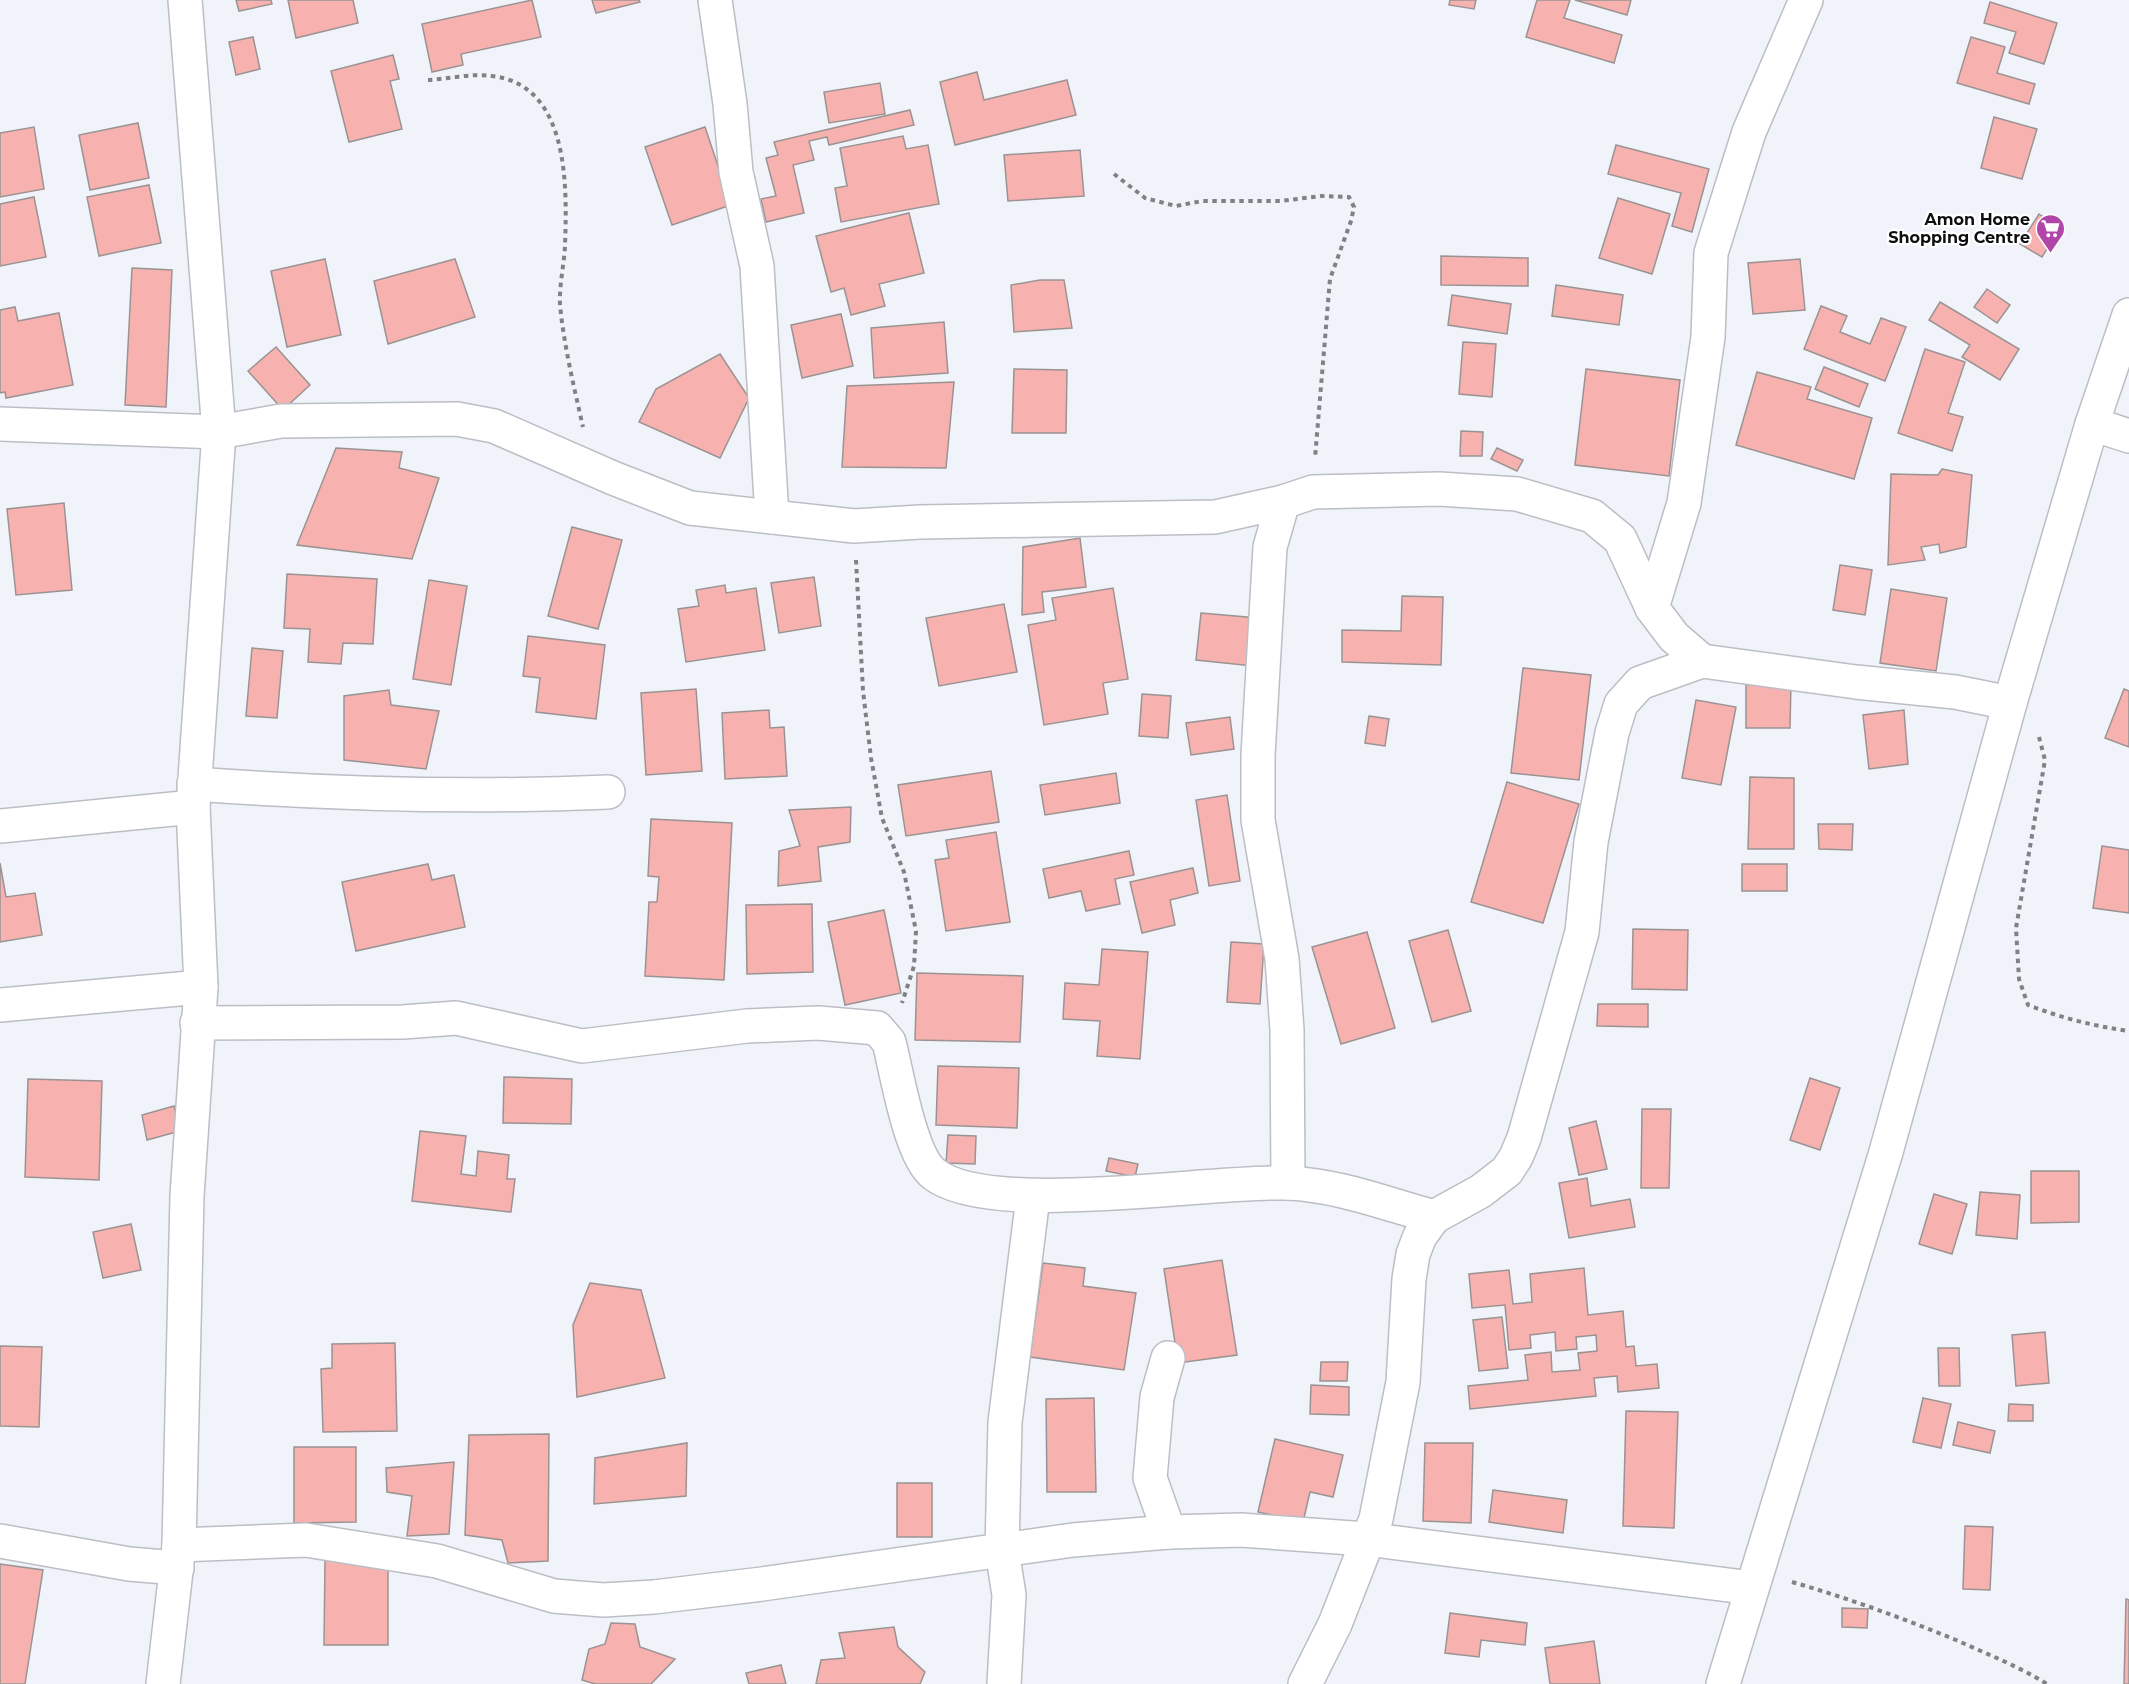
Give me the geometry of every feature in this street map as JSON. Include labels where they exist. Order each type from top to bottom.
[{"type":"street","points":[[164,1684],[178,1557],[187,1196],[201,987],[194,796],[219,432],[185,0]]},
{"type":"street","points":[[715,0],[730,104],[736,172],[759,287],[772,517]]},
{"type":"street","points":[[1652,608],[1684,503],[1708,337],[1711,253],[1749,132],[1806,0]]},
{"type":"street","points":[[1723,1684],[1886,1152],[2010,703],[2091,424],[2129,315]]},
{"type":"street","points":[[0,424],[219,432],[281,421],[457,419],[494,426],[592,469],[690,508],[854,526],[968,520],[1215,517],[1283,502],[1313,492],[1439,489],[1517,494],[1592,516],[1620,539],[1652,608],[1674,638],[1702,661]]},
{"type":"street","points":[[2091,424],[2129,436]]},
{"type":"street","points":[[1283,502],[1270,547],[1257,755],[1258,820],[1282,959],[1287,1030],[1288,1183]]},
{"type":"street","points":[[1305,1684],[1335,1624],[1366,1539],[1376,1519],[1403,1382],[1409,1279],[1413,1254],[1420,1236],[1434,1217],[1481,1191],[1507,1171],[1524,1138],[1582,932],[1591,842],[1612,733],[1621,704],[1640,683],[1702,661],[1856,682],[1955,692],[2010,703]]},
{"type":"street","points":[[0,826],[194,796],[307,792],[530,795],[608,792]]},
{"type":"street","points":[[0,1005],[201,987]]},
{"type":"street","points":[[197,1023],[403,1022],[456,1018],[582,1046],[747,1026],[818,1023],[877,1028],[890,1042],[917,1152],[932,1173],[953,1186],[1033,1197],[1188,1186],[1288,1183],[1331,1188],[1434,1217]]},
{"type":"street","points":[[1004,1684],[1009,1595],[1002,1550],[1005,1422],[1033,1197]]},
{"type":"street","points":[[1168,1358],[1157,1397],[1150,1478],[1169,1532]]},
{"type":"street","points":[[0,1541],[129,1564],[317,1541],[437,1561],[554,1596],[603,1600],[654,1597],[762,1584],[1002,1550],[1169,1532],[1240,1530],[1366,1539],[1755,1580]]},
{"type":"path","points":[[428,80],[492,76],[522,86],[544,104],[558,141],[566,181],[560,304],[569,363],[592,469]]},
{"type":"path","points":[[1114,174],[1145,198],[1176,206],[1202,201],[1281,201],[1321,196],[1349,197],[1354,207],[1351,221],[1330,279],[1313,492]]},
{"type":"path","points":[[854,526],[863,691],[871,758],[882,818],[904,872],[916,932],[914,966],[890,1042]]},
{"type":"path","points":[[2036,726],[2045,760],[2016,928],[2019,979],[2028,1005],[2069,1020],[2129,1031]]},
{"type":"path","points":[[1755,1580],[1853,1600],[2020,1667],[2047,1684]]},
{"type":"building","points":[[236,0],[271,0],[272,4],[239,11]]},
{"type":"building","points":[[288,0],[353,0],[358,23],[296,38]]},
{"type":"building","points":[[532,0],[541,37],[461,54],[463,65],[432,72],[422,24]]},
{"type":"building","points":[[592,0],[639,0],[640,2],[596,13]]},
{"type":"building","points":[[1450,0],[1476,0],[1474,9],[1449,5]]},
{"type":"building","points":[[1537,0],[1570,0],[1564,18],[1622,35],[1614,63],[1526,37]]},
{"type":"building","points":[[1575,0],[1631,0],[1627,15]]},
{"type":"building","points":[[1990,2],[2057,23],[2044,64],[2009,53],[2016,32],[1984,23]]},
{"type":"building","points":[[253,37],[260,69],[236,75],[229,42]]},
{"type":"building","points":[[1971,37],[2005,47],[1997,73],[2035,84],[2029,104],[1957,83]]},
{"type":"building","points":[[393,55],[399,79],[390,81],[402,129],[349,142],[331,71]]},
{"type":"building","points":[[977,72],[984,100],[1067,80],[1076,115],[955,145],[940,82]]},
{"type":"building","points":[[880,83],[885,114],[829,123],[824,92]]},
{"type":"building","points":[[910,110],[914,125],[829,145],[827,137],[809,141],[814,160],[793,165],[804,213],[766,222],[761,199],[776,196],[766,158],[778,155],[774,142]]},
{"type":"building","points":[[1994,117],[2037,129],[2022,179],[1981,168]]},
{"type":"building","points":[[138,123],[149,178],[90,190],[79,135]]},
{"type":"building","points":[[34,127],[44,189],[0,197],[0,133]]},
{"type":"building","points":[[705,127],[731,205],[672,225],[645,147]]},
{"type":"building","points":[[903,136],[906,149],[928,145],[939,204],[841,222],[835,188],[847,186],[840,148]]},
{"type":"building","points":[[1616,145],[1709,169],[1692,232],[1672,226],[1681,193],[1608,174]]},
{"type":"building","points":[[1080,150],[1084,196],[1008,201],[1004,155]]},
{"type":"building","points":[[149,185],[161,243],[99,256],[87,197]]},
{"type":"building","points":[[34,197],[46,257],[0,266],[0,204]]},
{"type":"building","points":[[1618,198],[1670,214],[1652,274],[1599,258]]},
{"type":"building","points":[[909,213],[924,273],[879,284],[885,306],[851,315],[844,288],[831,292],[816,236]]},
{"type":"building","points":[[2039,214],[2060,228],[2042,257],[2020,244]]},
{"type":"building","points":[[1441,256],[1528,258],[1528,286],[1441,285]]},
{"type":"building","points":[[325,259],[341,335],[287,347],[271,271]]},
{"type":"building","points":[[455,259],[475,317],[388,344],[374,281]]},
{"type":"building","points":[[1800,259],[1805,310],[1753,314],[1748,263]]},
{"type":"building","points":[[132,268],[172,270],[166,407],[125,405]]},
{"type":"building","points":[[1040,280],[1064,280],[1072,328],[1014,332],[1011,285]]},
{"type":"building","points":[[1556,285],[1623,295],[1619,325],[1552,316]]},
{"type":"building","points":[[1987,289],[2010,305],[1997,323],[1974,307]]},
{"type":"building","points":[[1452,295],[1511,304],[1507,334],[1448,325]]},
{"type":"building","points":[[1940,302],[2019,349],[2000,380],[1962,357],[1970,345],[1929,320]]},
{"type":"building","points":[[1821,306],[1847,316],[1840,332],[1870,344],[1881,318],[1906,327],[1885,381],[1804,349]]},
{"type":"building","points":[[15,307],[18,321],[59,313],[73,385],[6,398],[5,392],[0,393],[0,310]]},
{"type":"building","points":[[841,314],[853,366],[802,378],[791,325]]},
{"type":"building","points":[[944,322],[948,373],[874,378],[871,328]]},
{"type":"building","points":[[1463,342],[1496,344],[1492,397],[1459,394]]},
{"type":"building","points":[[276,347],[310,385],[283,410],[248,371]]},
{"type":"building","points":[[1925,349],[1965,362],[1948,413],[1963,417],[1952,451],[1898,433]]},
{"type":"building","points":[[720,354],[749,398],[720,458],[639,422],[656,389]]},
{"type":"building","points":[[1824,367],[1868,384],[1859,407],[1815,389]]},
{"type":"building","points":[[1014,369],[1067,370],[1066,433],[1012,433]]},
{"type":"building","points":[[1586,369],[1680,380],[1669,476],[1575,465]]},
{"type":"building","points":[[1757,372],[1811,387],[1807,399],[1872,418],[1854,479],[1736,445]]},
{"type":"building","points":[[954,382],[946,468],[842,467],[847,386]]},
{"type":"building","points":[[1461,431],[1483,432],[1482,456],[1460,456]]},
{"type":"building","points":[[336,448],[402,452],[399,468],[439,478],[412,559],[297,545]]},
{"type":"building","points":[[1497,448],[1523,460],[1517,471],[1491,459]]},
{"type":"building","points":[[1942,469],[1972,475],[1966,547],[1940,553],[1939,544],[1921,547],[1925,560],[1888,565],[1891,474],[1938,475]]},
{"type":"building","points":[[64,503],[72,590],[16,595],[7,509]]},
{"type":"building","points":[[572,527],[622,540],[598,629],[548,616]]},
{"type":"building","points":[[1080,538],[1086,587],[1042,592],[1044,612],[1022,615],[1023,547]]},
{"type":"building","points":[[1840,565],[1872,570],[1865,615],[1833,610]]},
{"type":"building","points":[[287,574],[377,579],[373,644],[343,643],[341,664],[308,662],[310,629],[284,628]]},
{"type":"building","points":[[814,577],[821,626],[779,633],[771,583]]},
{"type":"building","points":[[429,580],[467,586],[451,685],[413,679]]},
{"type":"building","points":[[725,585],[726,593],[756,588],[765,650],[686,662],[678,609],[699,606],[696,590]]},
{"type":"building","points":[[1113,588],[1128,679],[1103,683],[1108,714],[1044,725],[1028,625],[1056,620],[1052,598]]},
{"type":"building","points":[[1891,589],[1947,598],[1936,671],[1880,663]]},
{"type":"building","points":[[1402,596],[1443,597],[1441,665],[1342,662],[1342,630],[1401,631]]},
{"type":"building","points":[[1004,604],[1017,672],[939,686],[926,618]]},
{"type":"building","points":[[1201,613],[1258,618],[1253,666],[1196,660]]},
{"type":"building","points":[[528,636],[605,645],[596,719],[536,712],[540,678],[523,676]]},
{"type":"building","points":[[252,648],[283,651],[277,718],[246,716]]},
{"type":"building","points":[[1523,668],[1591,675],[1579,780],[1511,773]]},
{"type":"building","points":[[1746,683],[1791,683],[1790,728],[1746,728]]},
{"type":"building","points":[[696,689],[702,771],[646,775],[641,693]]},
{"type":"building","points":[[2124,689],[2129,691],[2129,747],[2105,738]]},
{"type":"building","points":[[389,690],[391,705],[439,711],[426,769],[344,760],[344,696]]},
{"type":"building","points":[[1142,694],[1171,696],[1168,738],[1139,736]]},
{"type":"building","points":[[1696,700],[1736,707],[1721,785],[1682,778]]},
{"type":"building","points":[[769,710],[770,728],[784,727],[787,776],[725,779],[722,713]]},
{"type":"building","points":[[1904,710],[1908,764],[1869,769],[1863,715]]},
{"type":"building","points":[[1369,716],[1389,719],[1385,746],[1365,743]]},
{"type":"building","points":[[1230,717],[1234,749],[1191,755],[1186,723]]},
{"type":"building","points":[[991,771],[999,822],[906,836],[898,785]]},
{"type":"building","points":[[1116,773],[1120,803],[1045,815],[1040,785]]},
{"type":"building","points":[[1750,777],[1794,778],[1794,849],[1748,849]]},
{"type":"building","points":[[1507,782],[1579,804],[1543,923],[1471,902]]},
{"type":"building","points":[[1227,795],[1240,881],[1209,886],[1196,800]]},
{"type":"building","points":[[851,807],[850,842],[818,847],[821,881],[778,886],[779,851],[800,846],[789,810]]},
{"type":"building","points":[[651,819],[732,823],[724,980],[645,976],[649,902],[657,902],[659,877],[648,876]]},
{"type":"building","points":[[1818,824],[1853,824],[1852,850],[1819,849]]},
{"type":"building","points":[[996,832],[1010,922],[946,931],[935,860],[949,858],[946,840]]},
{"type":"building","points":[[2102,846],[2129,850],[2129,913],[2093,908]]},
{"type":"building","points":[[1129,851],[1134,875],[1115,879],[1120,904],[1086,911],[1081,891],[1049,898],[1043,869]]},
{"type":"building","points":[[0,863],[6,897],[35,893],[42,935],[0,942]]},
{"type":"building","points":[[428,864],[432,880],[454,875],[465,927],[356,951],[342,882]]},
{"type":"building","points":[[1742,864],[1787,864],[1787,891],[1742,891]]},
{"type":"building","points":[[1193,868],[1198,893],[1170,900],[1175,925],[1142,933],[1130,882]]},
{"type":"building","points":[[812,904],[813,972],[747,974],[746,905]]},
{"type":"building","points":[[884,910],[901,993],[845,1005],[828,922]]},
{"type":"building","points":[[1633,929],[1688,930],[1687,990],[1632,989]]},
{"type":"building","points":[[1448,930],[1471,1011],[1432,1022],[1409,941]]},
{"type":"building","points":[[1367,932],[1395,1028],[1341,1044],[1312,947]]},
{"type":"building","points":[[1231,942],[1264,944],[1260,1004],[1227,1002]]},
{"type":"building","points":[[1102,949],[1148,952],[1140,1059],[1097,1056],[1100,1021],[1063,1019],[1065,983],[1099,985]]},
{"type":"building","points":[[917,973],[1023,976],[1020,1042],[915,1040]]},
{"type":"building","points":[[1598,1004],[1648,1004],[1648,1027],[1597,1026]]},
{"type":"building","points":[[938,1066],[1019,1068],[1017,1128],[936,1125]]},
{"type":"building","points":[[504,1077],[572,1079],[571,1124],[503,1123]]},
{"type":"building","points":[[1810,1078],[1840,1088],[1820,1150],[1790,1140]]},
{"type":"building","points":[[28,1079],[102,1081],[99,1180],[25,1177]]},
{"type":"building","points":[[174,1106],[180,1131],[147,1140],[142,1115]]},
{"type":"building","points":[[1642,1109],[1671,1109],[1669,1188],[1641,1188]]},
{"type":"building","points":[[1596,1121],[1607,1169],[1579,1175],[1569,1128]]},
{"type":"building","points":[[420,1131],[466,1136],[461,1174],[476,1176],[478,1151],[509,1155],[507,1179],[515,1179],[511,1212],[412,1201]]},
{"type":"building","points":[[948,1135],[976,1136],[975,1164],[946,1163]]},
{"type":"building","points":[[1109,1158],[1138,1164],[1135,1177],[1106,1171]]},
{"type":"building","points":[[2031,1171],[2079,1171],[2079,1222],[2031,1223]]},
{"type":"building","points":[[1587,1178],[1591,1206],[1630,1199],[1635,1227],[1569,1238],[1559,1183]]},
{"type":"building","points":[[1980,1192],[2020,1195],[2017,1239],[1976,1235]]},
{"type":"building","points":[[1934,1194],[1967,1204],[1952,1254],[1919,1244]]},
{"type":"building","points":[[131,1224],[141,1270],[103,1278],[93,1232]]},
{"type":"building","points":[[1222,1260],[1237,1355],[1178,1363],[1164,1269]]},
{"type":"building","points":[[1043,1263],[1085,1268],[1083,1286],[1136,1293],[1124,1370],[1030,1357]]},
{"type":"building","points":[[1584,1268],[1588,1315],[1623,1311],[1626,1347],[1634,1346],[1636,1366],[1657,1364],[1659,1388],[1618,1392],[1617,1376],[1594,1378],[1596,1396],[1470,1409],[1468,1386],[1528,1380],[1525,1355],[1551,1352],[1552,1372],[1580,1370],[1578,1353],[1597,1351],[1596,1335],[1576,1337],[1577,1349],[1556,1351],[1555,1332],[1530,1335],[1531,1348],[1509,1350],[1505,1305],[1472,1308],[1469,1274],[1509,1270],[1513,1304],[1532,1302],[1530,1274]]},
{"type":"building","points":[[590,1283],[641,1290],[665,1378],[577,1397],[573,1325]]},
{"type":"building","points":[[1502,1317],[1508,1368],[1479,1371],[1473,1320]]},
{"type":"building","points":[[2045,1332],[2049,1383],[2016,1386],[2012,1335]]},
{"type":"building","points":[[395,1343],[397,1431],[323,1432],[321,1369],[332,1368],[332,1344]]},
{"type":"building","points":[[0,1346],[42,1347],[39,1427],[0,1426]]},
{"type":"building","points":[[1938,1348],[1959,1348],[1960,1386],[1939,1386]]},
{"type":"building","points":[[1321,1362],[1348,1362],[1347,1381],[1320,1381]]},
{"type":"building","points":[[1311,1385],[1349,1387],[1349,1415],[1310,1414]]},
{"type":"building","points":[[1094,1398],[1096,1492],[1047,1492],[1046,1399]]},
{"type":"building","points":[[1923,1398],[1951,1404],[1941,1448],[1913,1442]]},
{"type":"building","points":[[2009,1404],[2033,1405],[2033,1421],[2008,1421]]},
{"type":"building","points":[[1626,1411],[1678,1412],[1674,1528],[1623,1526]]},
{"type":"building","points":[[1958,1422],[1995,1431],[1990,1453],[1953,1445]]},
{"type":"building","points":[[549,1434],[548,1561],[508,1563],[502,1540],[465,1535],[469,1435]]},
{"type":"building","points":[[1275,1439],[1343,1455],[1333,1497],[1310,1492],[1303,1522],[1258,1512]]},
{"type":"building","points":[[687,1443],[686,1496],[594,1504],[595,1458]]},
{"type":"building","points":[[1425,1443],[1473,1443],[1471,1523],[1423,1521]]},
{"type":"building","points":[[294,1447],[356,1447],[356,1522],[294,1523]]},
{"type":"building","points":[[454,1462],[449,1534],[407,1536],[412,1496],[387,1492],[386,1468]]},
{"type":"building","points":[[897,1483],[932,1483],[932,1537],[897,1537]]},
{"type":"building","points":[[1493,1490],[1567,1500],[1563,1533],[1489,1522]]},
{"type":"building","points":[[1965,1526],[1993,1527],[1990,1590],[1963,1589]]},
{"type":"building","points":[[325,1560],[388,1561],[388,1645],[324,1645]]},
{"type":"building","points":[[0,1564],[43,1570],[25,1684],[0,1684]]},
{"type":"building","points":[[2126,1599],[2129,1600],[2129,1684],[2124,1684]]},
{"type":"building","points":[[1842,1608],[1868,1609],[1867,1628],[1842,1627]]},
{"type":"building","points":[[1450,1613],[1527,1623],[1525,1645],[1481,1640],[1479,1657],[1445,1653]]},
{"type":"building","points":[[611,1623],[635,1624],[640,1647],[675,1659],[651,1684],[595,1684],[582,1680],[589,1649],[605,1644]]},
{"type":"building","points":[[894,1627],[898,1647],[925,1672],[920,1684],[816,1684],[821,1660],[845,1658],[839,1633]]},
{"type":"building","points":[[1594,1641],[1600,1684],[1550,1684],[1545,1648]]},
{"type":"building","points":[[781,1665],[786,1684],[749,1684],[746,1673]]},
{"type":"place","name":"Amon Home Shopping Centre","points":[[2051,254]]}]
